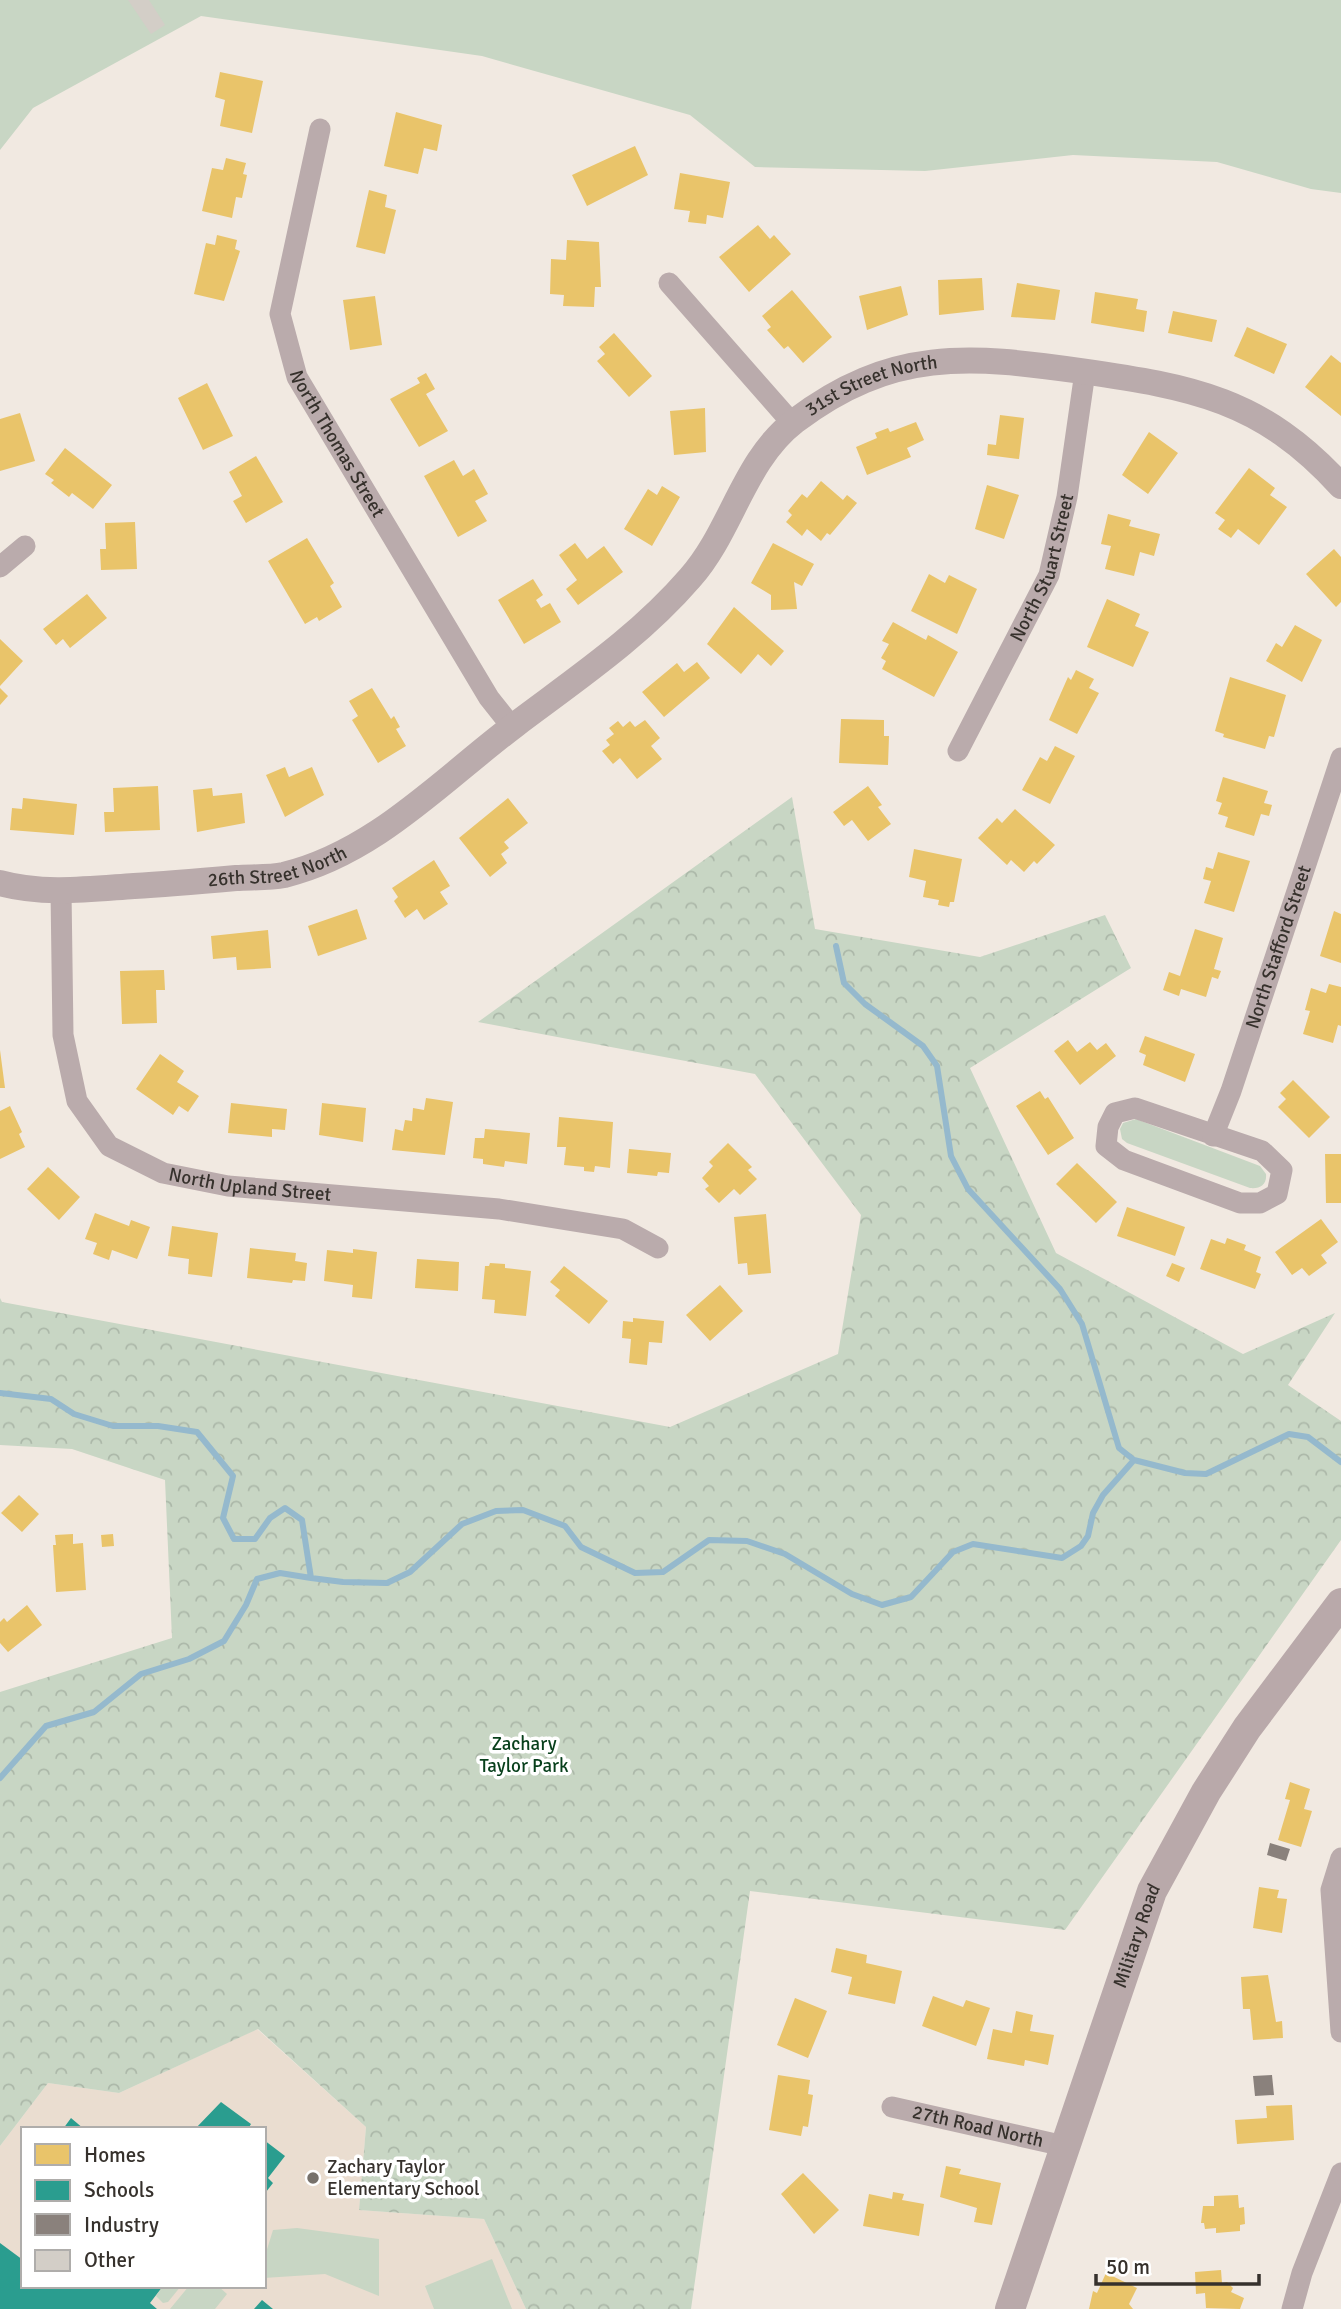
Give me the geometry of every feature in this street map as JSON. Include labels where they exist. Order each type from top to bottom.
[{"type":"main road","name":"Military Road","points":[[1010,2309],[1152,1891],[1206,1792],[1247,1728],[1341,1603]]},
{"type":"street","name":"North Thomas Street","points":[[320,129],[280,314],[297,377],[489,698],[512,727]]},
{"type":"street","points":[[669,283],[792,423]]},
{"type":"street","name":"31st Street North","points":[[512,727],[597,666],[653,617],[694,574],[754,467],[792,423],[868,379],[921,363],[990,359],[1200,392],[1240,407],[1294,440],[1341,486]]},
{"type":"street","name":"North Stuart Street","points":[[958,751],[1049,575],[1067,498],[1085,372]]},
{"type":"street","points":[[0,567],[25,546]]},
{"type":"street","name":"26th Street North","points":[[0,883],[61,891],[283,875],[338,853],[385,828],[512,727]]},
{"type":"street","name":"North Stafford Street","points":[[1213,1136],[1236,1078],[1341,758]]},
{"type":"street","name":"North Upland Street","points":[[61,891],[63,1035],[77,1101],[109,1146],[163,1173],[228,1186],[499,1209],[623,1228],[658,1248]]},
{"type":"street","points":[[1135,1108],[1213,1136],[1262,1151],[1282,1171],[1277,1194],[1260,1203],[1240,1203],[1124,1160],[1106,1146],[1108,1127],[1115,1113],[1135,1108]]},
{"type":"street","points":[[1341,1858],[1331,1890],[1341,2032]]},
{"type":"street","name":"27th Road North","points":[[892,2107],[1064,2146]]},
{"type":"street","points":[[1292,2309],[1302,2273],[1341,2174]]},
{"type":"shaded area","name":"Zachary Taylor Elementary School","points":[[257,2029],[366,2127],[359,2210],[484,2219],[526,2309],[0,2309],[0,2146],[48,2083],[119,2093]]},
{"type":"green space","points":[[0,0],[1341,0],[1341,193],[1311,189],[1217,162],[1073,155],[925,171],[755,167],[690,115],[482,56],[201,16],[33,108],[0,150]]},
{"type":"green space","name":"Zachary Taylor Park","points":[[792,797],[815,929],[980,957],[1105,915],[1131,968],[970,1068],[1056,1253],[1243,1354],[1335,1313],[1288,1385],[1341,1421],[1341,1540],[1065,1930],[750,1891],[691,2309],[526,2309],[484,2219],[359,2210],[366,2127],[258,2029],[119,2093],[48,2083],[0,2146],[0,1692],[172,1638],[165,1480],[72,1449],[0,1445],[0,1298],[2,1302],[670,1427],[838,1354],[861,1215],[755,1074],[478,1022]]},
{"type":"green space","points":[[1136,1119],[1260,1166],[1266,1174],[1264,1184],[1250,1188],[1127,1143],[1122,1139],[1120,1129],[1123,1123]]},
{"type":"green space","points":[[297,2228],[379,2239],[379,2296],[325,2274],[266,2278],[266,2253],[273,2230]]},
{"type":"green space","points":[[492,2259],[512,2309],[434,2309],[425,2286]]},
{"type":"green space","points":[[162,2288],[179,2288],[168,2302],[163,2303],[156,2296]]},
{"type":"green space","points":[[187,2288],[220,2288],[227,2294],[215,2309],[170,2309]]},
{"type":"building: Homes","points":[[220,72],[263,81],[252,133],[220,126],[225,100],[215,97]]},
{"type":"building: Homes","points":[[396,112],[442,125],[437,151],[424,148],[418,174],[384,166]]},
{"type":"building: Homes","points":[[635,146],[648,175],[587,206],[572,175]]},
{"type":"building: Homes","points":[[226,158],[246,163],[243,174],[247,175],[242,198],[236,197],[232,218],[202,211],[212,168],[223,170]]},
{"type":"building: Homes","points":[[680,173],[730,182],[723,218],[707,215],[706,224],[688,222],[690,211],[674,209]]},
{"type":"building: Homes","points":[[369,190],[387,195],[385,207],[396,210],[385,254],[356,247]]},
{"type":"building: Homes","points":[[758,225],[770,239],[774,235],[791,254],[749,292],[719,257]]},
{"type":"building: Homes","points":[[217,235],[237,240],[235,249],[240,251],[224,301],[194,294],[206,243],[215,245]]},
{"type":"building: Homes","points":[[567,240],[599,242],[601,287],[595,287],[594,307],[563,306],[564,295],[550,294],[551,259],[566,260]]},
{"type":"building: Homes","points":[[982,278],[984,310],[939,315],[938,280]]},
{"type":"building: Homes","points":[[1017,283],[1060,290],[1055,320],[1011,317]]},
{"type":"building: Homes","points":[[901,286],[908,315],[867,330],[859,296]]},
{"type":"building: Homes","points":[[792,290],[832,337],[803,363],[788,346],[784,349],[767,330],[771,327],[762,316]]},
{"type":"building: Homes","points":[[1095,292],[1138,299],[1136,309],[1147,311],[1144,332],[1091,323]]},
{"type":"building: Homes","points":[[375,296],[382,345],[350,350],[343,300]]},
{"type":"building: Homes","points":[[1173,311],[1217,320],[1212,342],[1168,333]]},
{"type":"building: Homes","points":[[1247,327],[1287,344],[1274,374],[1234,356]]},
{"type":"building: Homes","points":[[614,333],[652,376],[629,397],[597,361],[605,354],[599,347]]},
{"type":"building: Homes","points":[[1331,355],[1341,363],[1341,416],[1305,387]]},
{"type":"building: Homes","points":[[426,373],[435,389],[426,394],[448,431],[419,447],[390,399],[420,383],[417,378]]},
{"type":"building: Homes","points":[[207,383],[233,436],[203,450],[178,398]]},
{"type":"building: Homes","points":[[705,408],[706,452],[674,455],[670,411]]},
{"type":"building: Homes","points":[[20,413],[35,461],[0,471],[0,419]]},
{"type":"building: Homes","points":[[1000,415],[1024,418],[1019,459],[987,455],[988,444],[996,445]]},
{"type":"building: Homes","points":[[916,422],[924,440],[907,448],[911,457],[867,475],[856,447],[877,438],[875,433],[888,428],[890,432]]},
{"type":"building: Homes","points":[[1149,432],[1178,453],[1148,494],[1122,475]]},
{"type":"building: Homes","points":[[65,448],[112,485],[93,509],[72,493],[69,497],[51,483],[54,480],[45,474]]},
{"type":"building: Homes","points":[[256,456],[283,502],[246,523],[233,501],[242,496],[229,472]]},
{"type":"building: Homes","points":[[454,460],[463,476],[474,469],[488,494],[475,501],[487,521],[458,537],[424,476]]},
{"type":"building: Homes","points":[[1249,468],[1275,488],[1270,495],[1287,507],[1259,545],[1238,529],[1231,538],[1218,529],[1225,520],[1215,513]]},
{"type":"building: Homes","points":[[821,481],[843,500],[847,495],[857,503],[830,535],[827,533],[821,541],[807,529],[802,536],[786,522],[792,515],[788,511],[802,494],[807,498]]},
{"type":"building: Homes","points":[[987,485],[1019,495],[1004,539],[975,529]]},
{"type":"building: Homes","points":[[662,486],[680,497],[652,546],[624,529],[648,489],[657,495]]},
{"type":"building: Homes","points":[[1108,514],[1131,520],[1129,526],[1160,534],[1154,556],[1140,552],[1134,576],[1105,569],[1111,546],[1101,544]]},
{"type":"building: Homes","points":[[135,522],[137,569],[101,570],[100,549],[106,549],[105,523]]},
{"type":"building: Homes","points":[[307,538],[334,583],[330,586],[342,607],[319,621],[317,617],[305,624],[268,561]]},
{"type":"building: Homes","points":[[575,543],[587,559],[604,546],[623,572],[578,605],[566,589],[577,580],[559,555]]},
{"type":"building: Homes","points":[[773,543],[814,564],[802,586],[794,582],[797,609],[771,610],[771,595],[751,583]]},
{"type":"building: Homes","points":[[1334,549],[1341,557],[1341,602],[1336,607],[1306,574]]},
{"type":"building: Homes","points":[[929,574],[945,583],[949,575],[977,589],[957,634],[911,611]]},
{"type":"building: Homes","points":[[533,579],[543,595],[536,600],[541,608],[550,603],[561,622],[524,644],[498,600]]},
{"type":"building: Homes","points":[[87,594],[107,618],[70,648],[63,639],[56,645],[43,629]]},
{"type":"building: Homes","points":[[1107,599],[1140,614],[1135,626],[1149,632],[1133,667],[1087,647]]},
{"type":"building: Homes","points":[[734,607],[784,651],[771,666],[758,654],[741,674],[707,644]]},
{"type":"building: Homes","points":[[893,622],[926,640],[928,635],[958,652],[934,697],[882,669],[886,661],[881,658],[889,644],[882,641]]},
{"type":"building: Homes","points":[[1295,625],[1322,640],[1302,682],[1266,661],[1276,643],[1282,647]]},
{"type":"building: Homes","points":[[0,639],[23,661],[0,686]]},
{"type":"building: Homes","points":[[697,662],[710,678],[664,717],[642,692],[677,663],[684,672]]},
{"type":"building: Homes","points":[[1076,670],[1094,679],[1089,688],[1099,693],[1077,734],[1049,720],[1068,677],[1071,680]]},
{"type":"building: Homes","points":[[1230,677],[1286,695],[1274,737],[1269,736],[1265,749],[1223,737],[1224,734],[1215,731]]},
{"type":"building: Homes","points":[[0,688],[8,696],[0,705]]},
{"type":"building: Homes","points":[[372,688],[391,719],[394,716],[400,727],[396,729],[406,746],[378,763],[352,720],[358,716],[349,701]]},
{"type":"building: Homes","points":[[841,719],[884,720],[884,736],[889,736],[888,765],[839,763]]},
{"type":"building: Homes","points":[[645,720],[660,738],[651,746],[662,759],[637,779],[620,758],[613,764],[602,751],[610,745],[606,740],[614,734],[609,728],[618,721],[623,727],[630,721],[635,727]]},
{"type":"building: Homes","points":[[1055,746],[1075,756],[1050,804],[1022,790],[1040,757],[1047,761]]},
{"type":"building: Homes","points":[[285,767],[289,777],[312,767],[324,795],[285,817],[266,775]]},
{"type":"building: Homes","points":[[1223,777],[1268,791],[1264,803],[1272,805],[1269,816],[1261,814],[1254,836],[1225,827],[1228,817],[1218,814],[1222,803],[1216,801]]},
{"type":"building: Homes","points":[[158,786],[160,830],[105,832],[104,812],[114,812],[113,788]]},
{"type":"building: Homes","points":[[868,786],[882,805],[878,807],[891,824],[868,841],[852,820],[844,826],[833,812]]},
{"type":"building: Homes","points":[[212,788],[213,796],[242,793],[245,823],[197,832],[193,790]]},
{"type":"building: Homes","points":[[23,798],[77,804],[74,835],[10,830],[12,808],[22,809]]},
{"type":"building: Homes","points":[[508,798],[528,823],[504,842],[509,848],[501,854],[507,863],[490,877],[459,838]]},
{"type":"building: Homes","points":[[1015,809],[1055,845],[1037,864],[1034,861],[1024,872],[1011,860],[1007,865],[978,838],[997,818],[1002,823]]},
{"type":"building: Homes","points":[[914,849],[962,859],[954,902],[950,902],[949,907],[938,905],[939,900],[923,897],[926,881],[909,877]]},
{"type":"building: Homes","points":[[1218,852],[1250,861],[1234,912],[1204,903],[1211,881],[1203,879],[1206,867],[1213,869]]},
{"type":"building: Homes","points":[[434,860],[450,886],[440,892],[448,904],[424,920],[417,909],[405,918],[394,901],[398,897],[392,888]]},
{"type":"building: Homes","points":[[357,909],[367,939],[318,956],[308,926]]},
{"type":"building: Homes","points":[[1334,911],[1341,914],[1341,963],[1320,956]]},
{"type":"building: Homes","points":[[1195,929],[1223,938],[1214,969],[1221,971],[1218,979],[1212,977],[1206,997],[1181,989],[1179,996],[1163,990],[1169,972],[1180,976]]},
{"type":"building: Homes","points":[[268,930],[271,968],[237,970],[236,957],[213,959],[211,936]]},
{"type":"building: Homes","points":[[164,970],[165,990],[156,990],[157,1023],[122,1024],[120,971]]},
{"type":"building: Homes","points":[[1329,984],[1341,987],[1341,1026],[1338,1025],[1333,1043],[1303,1034],[1310,1011],[1305,1010],[1311,988],[1326,993]]},
{"type":"building: Homes","points":[[1145,1036],[1195,1054],[1185,1082],[1143,1065],[1146,1055],[1139,1052]]},
{"type":"building: Homes","points":[[1068,1040],[1077,1052],[1090,1042],[1097,1050],[1106,1043],[1116,1056],[1080,1085],[1054,1051]]},
{"type":"building: Homes","points":[[0,1050],[5,1088],[0,1088]]},
{"type":"building: Homes","points":[[160,1054],[184,1071],[177,1082],[199,1096],[188,1112],[179,1106],[173,1115],[136,1089]]},
{"type":"building: Homes","points":[[1293,1080],[1330,1117],[1309,1138],[1278,1107],[1286,1099],[1280,1093]]},
{"type":"building: Homes","points":[[1040,1091],[1045,1099],[1048,1097],[1074,1138],[1048,1155],[1016,1106]]},
{"type":"building: Homes","points":[[426,1098],[453,1102],[445,1155],[392,1150],[395,1129],[403,1131],[405,1120],[412,1121],[413,1108],[424,1110]]},
{"type":"building: Homes","points":[[231,1103],[287,1109],[285,1130],[272,1129],[272,1137],[228,1133]]},
{"type":"building: Homes","points":[[322,1103],[366,1108],[363,1142],[319,1135]]},
{"type":"building: Homes","points":[[10,1106],[22,1132],[19,1134],[25,1147],[0,1159],[0,1111]]},
{"type":"building: Homes","points":[[559,1117],[613,1122],[610,1168],[595,1166],[594,1172],[584,1171],[584,1167],[564,1165],[566,1147],[557,1147]]},
{"type":"building: Homes","points":[[485,1129],[530,1133],[527,1164],[505,1161],[504,1167],[483,1164],[483,1159],[473,1158],[475,1138],[484,1138]]},
{"type":"building: Homes","points":[[728,1143],[752,1167],[748,1170],[757,1179],[740,1195],[734,1189],[719,1203],[705,1189],[709,1186],[702,1178],[713,1166],[709,1162]]},
{"type":"building: Homes","points":[[629,1149],[671,1153],[669,1173],[658,1172],[657,1176],[627,1173]]},
{"type":"building: Homes","points":[[1325,1154],[1341,1154],[1341,1203],[1326,1203]]},
{"type":"building: Homes","points":[[1077,1163],[1117,1202],[1096,1223],[1056,1184]]},
{"type":"building: Homes","points":[[48,1167],[80,1197],[59,1220],[27,1189]]},
{"type":"building: Homes","points":[[1127,1207],[1185,1227],[1175,1256],[1117,1236]]},
{"type":"building: Homes","points":[[95,1213],[129,1226],[131,1220],[150,1227],[137,1259],[112,1250],[109,1260],[93,1254],[97,1243],[85,1239]]},
{"type":"building: Homes","points":[[766,1214],[771,1273],[748,1275],[747,1263],[738,1264],[734,1217]]},
{"type":"building: Homes","points":[[1321,1219],[1338,1242],[1321,1255],[1327,1263],[1309,1276],[1302,1268],[1292,1275],[1275,1252]]},
{"type":"building: Homes","points":[[172,1226],[218,1233],[212,1277],[188,1274],[189,1259],[168,1256]]},
{"type":"building: Homes","points":[[1227,1238],[1246,1245],[1244,1250],[1261,1257],[1256,1272],[1261,1274],[1255,1289],[1200,1269],[1211,1239],[1225,1244]]},
{"type":"building: Homes","points":[[250,1248],[296,1253],[295,1261],[307,1263],[305,1281],[293,1280],[292,1283],[247,1278]]},
{"type":"building: Homes","points":[[353,1249],[377,1252],[372,1299],[352,1297],[353,1285],[324,1281],[327,1250],[353,1253]]},
{"type":"building: Homes","points":[[417,1259],[459,1262],[458,1291],[415,1288]]},
{"type":"building: Homes","points":[[490,1263],[531,1271],[526,1316],[494,1313],[495,1300],[482,1299],[485,1266]]},
{"type":"building: Homes","points":[[1172,1263],[1185,1268],[1179,1282],[1166,1276]]},
{"type":"building: Homes","points":[[564,1266],[608,1301],[589,1324],[555,1296],[560,1290],[550,1282]]},
{"type":"building: Homes","points":[[720,1285],[743,1311],[710,1341],[686,1315]]},
{"type":"building: Homes","points":[[633,1318],[664,1321],[662,1343],[649,1342],[647,1365],[629,1363],[631,1339],[622,1338],[623,1321],[633,1322]]},
{"type":"building: Homes","points":[[19,1495],[39,1514],[22,1532],[1,1513]]},
{"type":"building: Homes","points":[[73,1534],[73,1544],[83,1543],[86,1590],[56,1592],[53,1545],[56,1545],[55,1535]]},
{"type":"building: Homes","points":[[113,1534],[114,1546],[102,1547],[101,1535]]},
{"type":"building: Homes","points":[[27,1605],[42,1625],[8,1652],[0,1643],[0,1622],[4,1618],[7,1622]]},
{"type":"building: Homes","points":[[1290,1782],[1310,1789],[1304,1809],[1312,1811],[1301,1847],[1278,1840],[1290,1800],[1285,1799]]},
{"type":"building: Homes","points":[[1259,1887],[1279,1890],[1277,1898],[1287,1899],[1282,1933],[1253,1928]]},
{"type":"building: Homes","points":[[836,1948],[867,1955],[866,1963],[902,1971],[895,2004],[848,1994],[852,1977],[831,1972]]},
{"type":"building: Homes","points":[[1268,1975],[1276,2022],[1282,2021],[1283,2038],[1253,2040],[1250,2009],[1243,2009],[1241,1977]]},
{"type":"building: Homes","points":[[933,1996],[963,2007],[966,2000],[990,2008],[976,2046],[922,2026]]},
{"type":"building: Homes","points":[[795,1998],[827,2011],[808,2058],[777,2045]]},
{"type":"building: Homes","points":[[1016,2011],[1033,2015],[1030,2031],[1054,2035],[1048,2065],[1025,2060],[1024,2066],[987,2059],[993,2029],[1012,2033]]},
{"type":"building: Homes","points":[[778,2075],[810,2080],[808,2094],[813,2095],[808,2127],[803,2126],[801,2136],[769,2130]]},
{"type":"building: Homes","points":[[1292,2105],[1294,2140],[1237,2144],[1235,2120],[1267,2118],[1266,2106]]},
{"type":"building: Homes","points":[[946,2166],[961,2169],[959,2174],[1001,2183],[992,2225],[974,2222],[977,2208],[940,2197]]},
{"type":"building: Homes","points":[[803,2173],[839,2210],[814,2234],[781,2194]]},
{"type":"building: Homes","points":[[893,2192],[904,2194],[902,2200],[924,2204],[919,2236],[863,2226],[869,2194],[892,2199]]},
{"type":"building: Homes","points":[[1238,2195],[1239,2208],[1244,2207],[1245,2224],[1240,2225],[1240,2231],[1216,2233],[1216,2228],[1205,2229],[1204,2223],[1201,2223],[1203,2206],[1214,2206],[1214,2196]]},
{"type":"building: Homes","points":[[1221,2270],[1222,2283],[1227,2282],[1233,2288],[1231,2292],[1244,2298],[1240,2309],[1206,2308],[1205,2293],[1196,2294],[1195,2272]]},
{"type":"building: Homes","points":[[1106,2273],[1137,2288],[1129,2304],[1133,2309],[1089,2309],[1093,2291],[1097,2293]]},
{"type":"building: Schools","points":[[221,2102],[251,2124],[249,2127],[197,2127]]},
{"type":"building: Schools","points":[[71,2118],[82,2127],[64,2127]]},
{"type":"building: Schools","points":[[266,2142],[285,2156],[268,2178],[273,2183],[266,2192]]},
{"type":"building: Schools","points":[[0,2243],[21,2259],[21,2288],[161,2288],[150,2303],[157,2309],[0,2309]]},
{"type":"building: Schools","points":[[262,2300],[273,2309],[254,2309]]},
{"type":"building: Industry","points":[[1270,1843],[1290,1849],[1286,1861],[1267,1855]]},
{"type":"building: Industry","points":[[1272,2075],[1274,2095],[1255,2096],[1253,2076]]},
{"type":"building: Other","points":[[128,0],[149,0],[165,25],[151,34]]},
{"type":"waterway","points":[[836,946],[844,983],[865,1004],[923,1046],[937,1066],[951,1156],[968,1189],[1060,1289],[1082,1324],[1119,1448],[1134,1460],[1185,1473],[1206,1474],[1289,1434],[1308,1437],[1341,1462]]},
{"type":"waterway","points":[[0,1393],[51,1399],[74,1414],[113,1426],[158,1426],[197,1432],[233,1476],[223,1518],[234,1539],[255,1539],[270,1518],[285,1508],[302,1520],[311,1578],[343,1582],[387,1583],[410,1572],[462,1524],[496,1511],[523,1510],[565,1526],[581,1547],[635,1573],[663,1572],[709,1540],[747,1541],[785,1554],[852,1594],[882,1605],[911,1597],[953,1552],[973,1544],[1062,1558],[1081,1546],[1088,1536],[1093,1513],[1103,1495],[1134,1460]]},
{"type":"waterway","points":[[0,1778],[46,1726],[94,1712],[141,1674],[189,1659],[224,1641],[246,1605],[257,1579],[280,1573],[311,1578]]},
{"type":"place","name":"Zachary Taylor Elementary School","points":[[313,2178]]}]
